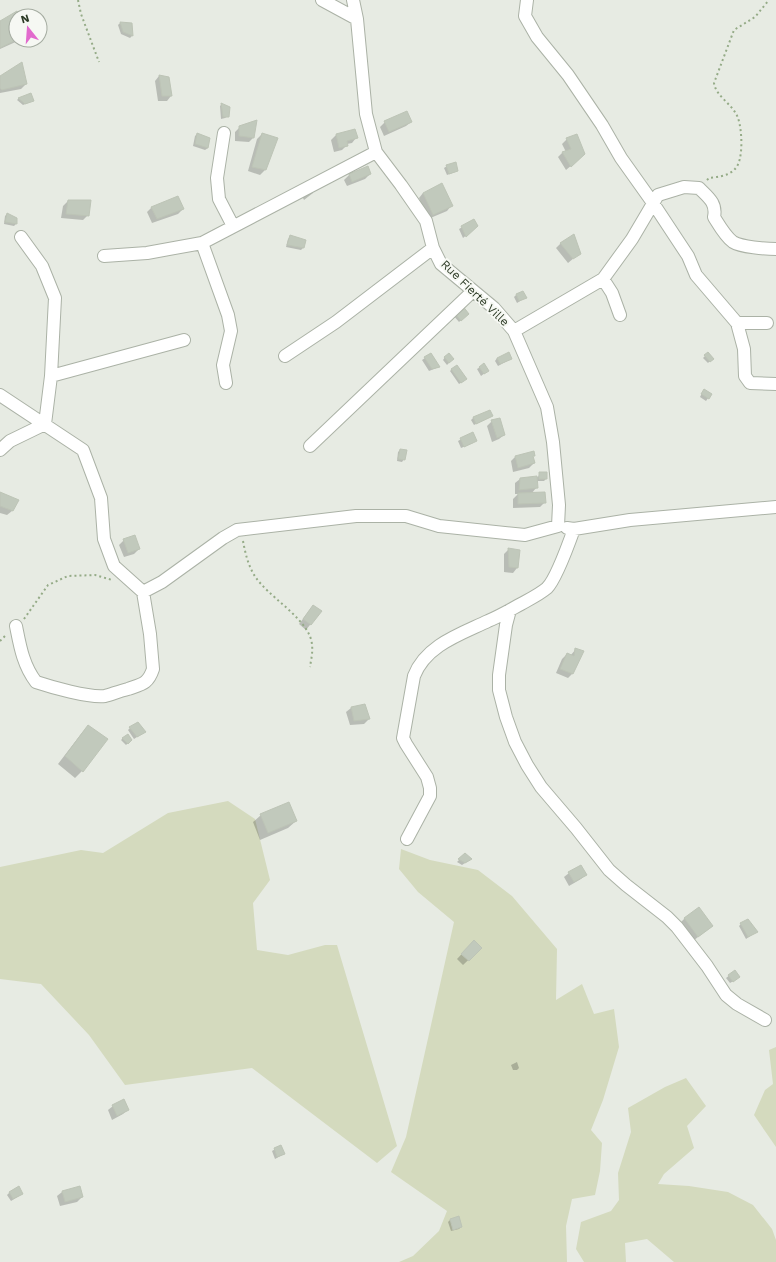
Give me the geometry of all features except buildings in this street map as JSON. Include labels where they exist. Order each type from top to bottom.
[{"type":"street","points":[[322,0],[357,19]]},
{"type":"street","name":"Rue Fierté Ville","points":[[353,0],[357,19],[366,114],[376,152],[426,221],[433,248],[441,264],[494,308],[514,331],[547,407],[554,442],[559,505],[558,526]]},
{"type":"street","points":[[527,0],[526,16],[537,37],[568,75],[602,125],[622,158],[688,256],[696,276],[738,323],[744,349],[745,376],[750,383],[776,384]]},
{"type":"street","points":[[224,134],[217,178],[219,199],[233,226]]},
{"type":"street","points":[[104,256],[147,253],[202,243],[376,152]]},
{"type":"street","points":[[514,331],[603,278],[632,239],[658,196],[670,191],[684,187],[699,188],[712,201],[715,210],[714,216],[720,227],[733,242],[748,246],[776,249]]},
{"type":"street","points":[[21,237],[42,266],[55,298],[51,376],[45,424]]},
{"type":"street","points":[[202,243],[228,315],[231,331],[223,365],[226,383]]},
{"type":"street","points":[[285,356],[336,322],[433,248]]},
{"type":"street","points":[[603,278],[612,293],[620,315]]},
{"type":"street","points":[[310,446],[473,291]]},
{"type":"street","points":[[738,323],[766,323]]},
{"type":"street","points":[[51,376],[184,340]]},
{"type":"street","points":[[0,395],[83,450],[101,498],[104,539],[114,566],[143,592],[150,634],[153,669],[149,680],[142,684],[104,696],[92,696],[36,682],[25,665],[16,626]]},
{"type":"street","points":[[0,450],[10,442],[45,424]]},
{"type":"street","points":[[143,592],[162,582],[223,538],[237,530],[356,516],[406,516],[439,526],[526,535],[558,526],[574,530],[630,520],[776,507]]},
{"type":"street","points":[[407,839],[430,796],[430,788],[427,777],[403,738],[414,676],[418,666],[434,650],[451,638],[510,610],[548,588],[553,580],[574,530]]},
{"type":"street","points":[[510,610],[506,625],[499,675],[499,690],[506,717],[515,742],[527,765],[541,786],[609,870],[678,927],[707,966],[726,995],[736,1004],[766,1020]]},
{"type":"path","points":[[78,0],[81,14],[99,62]]},
{"type":"path","points":[[699,188],[709,178],[728,174],[735,169],[740,158],[742,140],[738,118],[729,103],[715,90],[714,83],[734,30],[755,17],[769,0]]},
{"type":"path","points":[[237,530],[242,536],[246,559],[261,585],[283,604],[308,632],[312,645],[310,667]]},
{"type":"path","points":[[0,641],[24,620],[48,586],[68,576],[95,575],[114,581]]},
{"type":"green space","points":[[228,801],[255,819],[270,880],[253,903],[257,950],[288,955],[325,945],[337,945],[397,1146],[377,1163],[252,1068],[125,1085],[89,1035],[41,984],[0,979],[0,867],[81,850],[103,853],[168,813]]},
{"type":"green space","points":[[401,849],[430,860],[478,870],[512,896],[557,949],[556,1000],[582,984],[594,1014],[614,1009],[619,1047],[603,1100],[591,1130],[602,1143],[600,1171],[595,1195],[572,1199],[566,1226],[567,1262],[399,1262],[413,1256],[439,1231],[447,1211],[391,1172],[406,1137],[454,922],[418,892],[399,869]]},
{"type":"green space","points":[[776,1047],[776,1147],[754,1115],[765,1090],[773,1084],[769,1050]]},
{"type":"green space","points":[[686,1078],[706,1106],[687,1126],[694,1148],[664,1174],[658,1184],[689,1186],[728,1192],[753,1205],[772,1229],[776,1240],[776,1262],[674,1262],[647,1239],[625,1243],[626,1262],[584,1262],[576,1249],[581,1222],[611,1211],[619,1200],[618,1173],[631,1132],[628,1108],[665,1087]]}]
